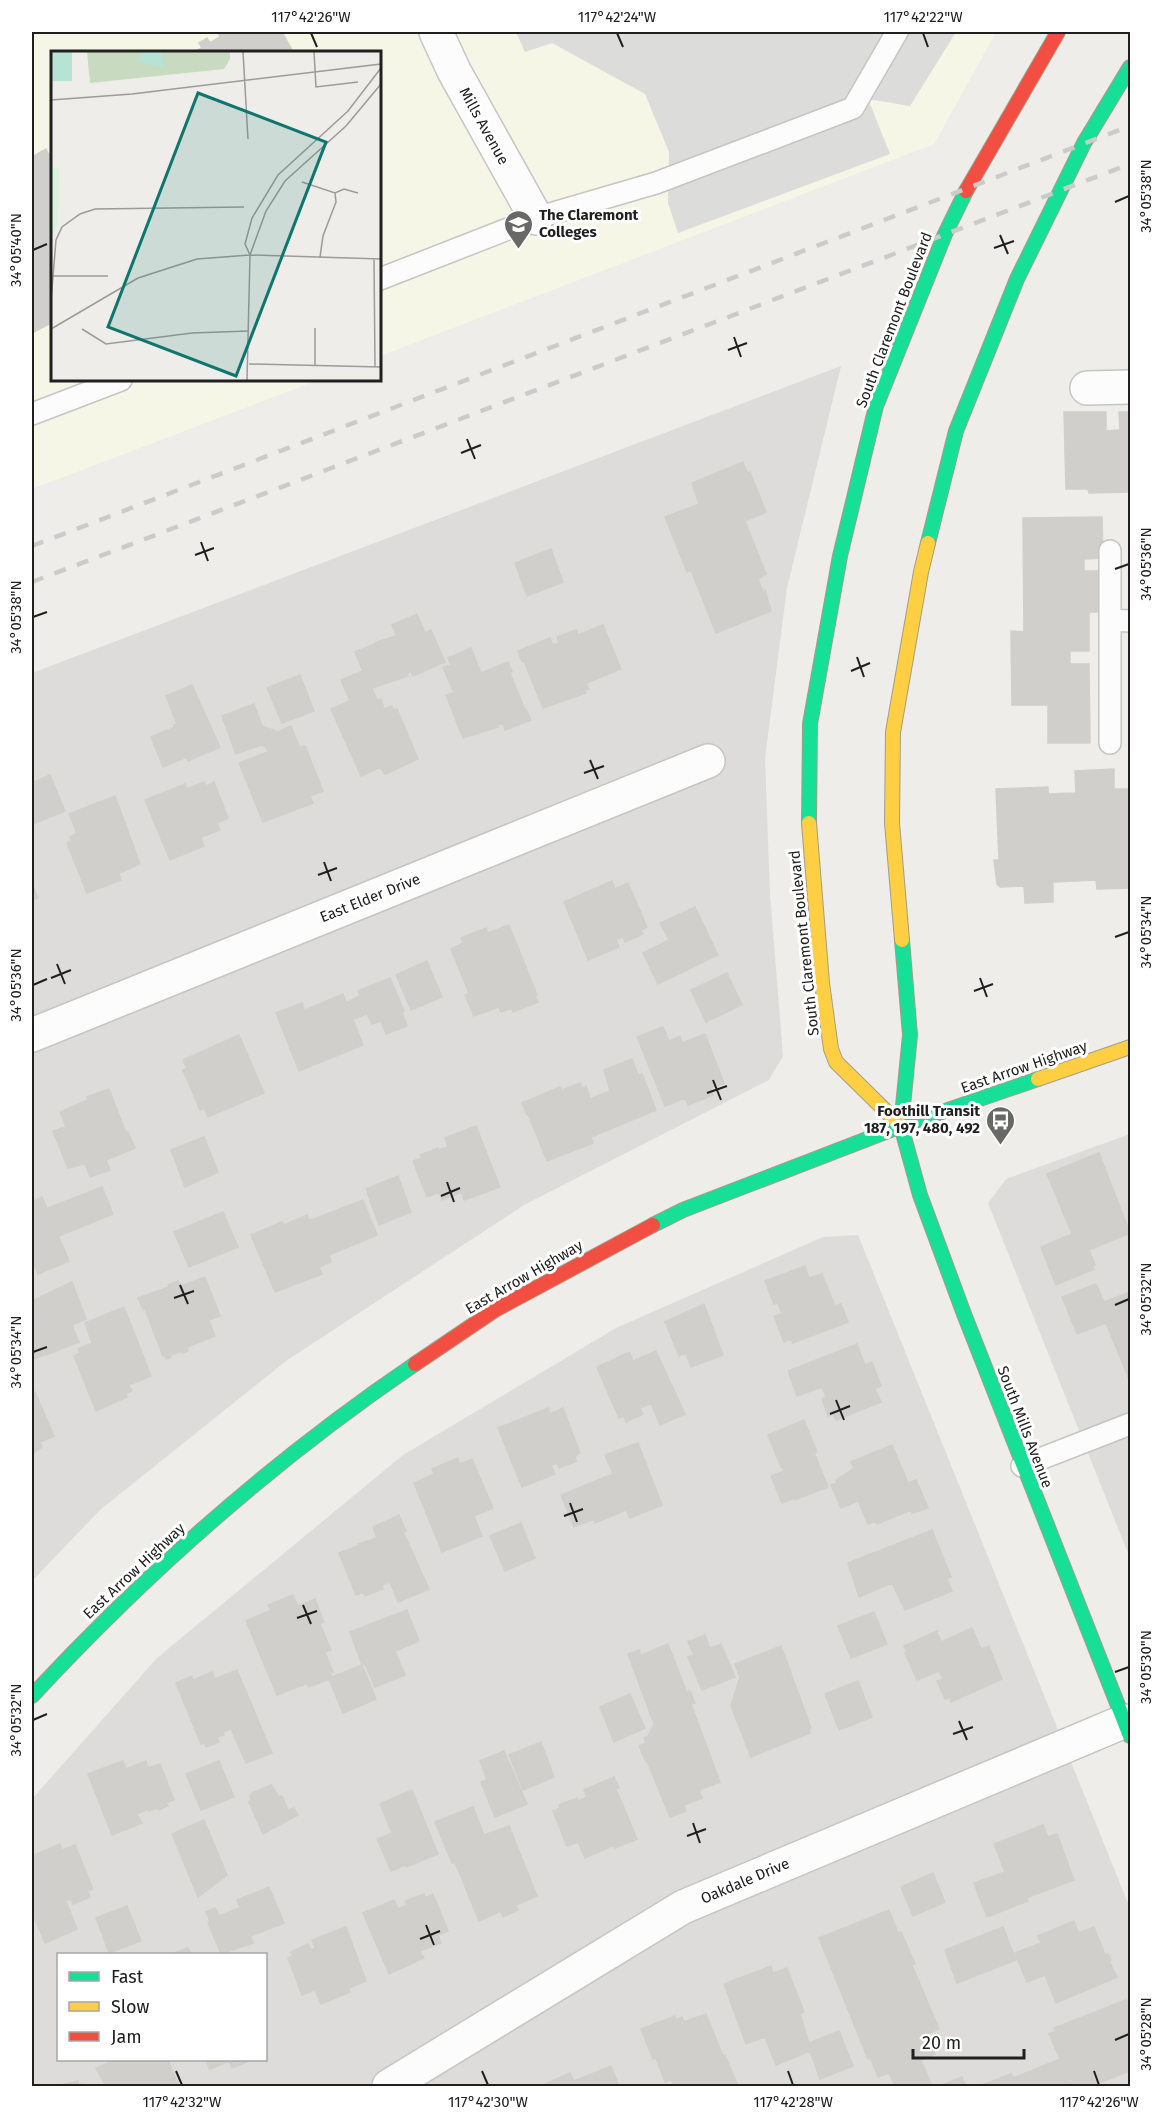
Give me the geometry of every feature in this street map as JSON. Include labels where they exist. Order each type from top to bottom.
[{"type":"main road","name":"South Claremont Boulevard","points":[[901,1126],[836,1062],[831,1049],[822,983],[809,827],[810,724],[840,556],[876,406],[945,234],[968,187],[1059,32]]},
{"type":"main road","points":[[901,1126],[910,1035],[892,823],[893,732],[921,572],[956,431],[1017,279],[1084,143],[1131,67]]},
{"type":"main road","name":"East Arrow Highway","points":[[32,1696],[85,1639],[230,1504],[361,1401],[495,1310],[626,1238],[683,1210],[901,1126],[1131,1047]]},
{"type":"main road","name":"South Mills Avenue","points":[[901,1126],[924,1206],[964,1314],[1022,1466],[1128,1729]]},
{"type":"street","name":"Mills Avenue","points":[[436,32],[454,71],[536,218]]},
{"type":"street","points":[[1087,388],[1131,387]]},
{"type":"street","name":"East Elder Drive","points":[[32,1035],[708,761]]},
{"type":"street","name":"Oakdale Drive","points":[[389,2086],[683,1907],[1128,1729]]},
{"type":"lane","points":[[381,279],[536,218],[656,183],[853,108],[897,32]]},
{"type":"lane","points":[[32,414],[118,381]]},
{"type":"lane","points":[[1110,551],[1120,621],[1110,743]]},
{"type":"lane","points":[[1022,1466],[1131,1424]]},
{"type":"shaded area","name":"The Claremont Colleges","points":[[32,32],[996,32],[934,144],[381,356],[381,51],[51,51],[51,381],[315,381],[32,489]]},
{"type":"shaded area","points":[[516,32],[956,32],[910,106],[868,99],[890,154],[678,233],[668,203],[669,152],[645,94],[552,43],[525,52]]},
{"type":"shaded area","points":[[841,366],[787,588],[765,758],[770,894],[783,1056],[769,1080],[524,1205],[286,1361],[100,1510],[32,1581],[32,673]]},
{"type":"shaded area","points":[[1130,1134],[1130,1558],[988,1203],[1006,1179]]},
{"type":"shaded area","points":[[858,1235],[1130,1908],[1130,2086],[32,2086],[32,1799],[157,1658],[403,1455],[616,1328],[823,1237]]},
{"type":"building","points":[[218,32],[282,32],[292,51],[196,51],[202,48],[199,43],[207,38],[210,43],[220,37]]},
{"type":"building","points":[[46,149],[49,155],[51,154],[51,323],[32,333],[32,157]]},
{"type":"building","points":[[1064,412],[1106,412],[1106,431],[1120,430],[1119,412],[1130,412],[1130,492],[1089,493],[1088,489],[1066,489]]},
{"type":"building","points":[[743,462],[747,473],[750,472],[766,512],[745,521],[766,574],[758,579],[763,591],[765,590],[771,611],[716,633],[691,570],[687,572],[665,517],[699,504],[692,483]]},
{"type":"building","points":[[1102,517],[1103,558],[1084,559],[1084,571],[1104,571],[1104,612],[1089,612],[1089,651],[1070,651],[1070,664],[1089,664],[1090,743],[1048,743],[1048,705],[1012,705],[1011,631],[1024,632],[1023,518]]},
{"type":"building","points":[[551,549],[563,582],[527,596],[515,563]]},
{"type":"building","points":[[417,614],[425,633],[431,630],[445,662],[413,676],[392,625]]},
{"type":"building","points":[[603,625],[621,669],[586,683],[589,689],[585,690],[586,693],[543,708],[518,651],[550,638],[553,645],[559,643],[557,637],[576,630],[578,635]]},
{"type":"building","points":[[396,636],[410,672],[408,676],[372,688],[377,700],[381,699],[384,709],[392,706],[394,710],[397,709],[418,759],[388,773],[384,774],[381,767],[361,776],[331,709],[350,701],[341,680],[363,671],[355,652]]},
{"type":"building","points":[[471,648],[481,673],[508,662],[512,672],[510,673],[531,720],[505,730],[503,723],[497,725],[498,727],[463,738],[446,695],[454,693],[443,667],[451,665],[448,658]]},
{"type":"building","points":[[300,675],[314,711],[282,723],[267,688]]},
{"type":"building","points":[[192,685],[220,747],[188,761],[187,757],[163,767],[151,737],[177,724],[166,696]]},
{"type":"building","points":[[254,704],[262,726],[278,732],[291,726],[300,748],[305,746],[323,791],[310,796],[313,803],[263,822],[239,763],[268,752],[266,747],[261,745],[236,754],[222,716]]},
{"type":"building","points":[[1114,769],[1114,789],[1130,789],[1130,888],[1097,889],[1096,880],[1053,882],[1053,902],[1025,903],[1024,886],[1000,887],[997,884],[994,860],[999,860],[996,789],[1048,787],[1048,794],[1076,793],[1075,771]]},
{"type":"building","points":[[50,775],[65,811],[33,824],[32,783]]},
{"type":"building","points":[[204,782],[206,786],[214,782],[228,818],[217,823],[220,830],[201,837],[204,846],[170,860],[145,800],[185,784],[187,789]]},
{"type":"building","points":[[115,796],[140,864],[119,873],[121,880],[87,893],[67,843],[71,841],[70,837],[77,833],[69,814]]},
{"type":"building","points":[[612,881],[615,889],[628,883],[647,927],[641,930],[643,934],[625,942],[623,937],[616,939],[619,947],[588,960],[564,902]]},
{"type":"building","points":[[32,883],[38,898],[32,900]]},
{"type":"building","points":[[695,907],[718,955],[658,984],[643,953],[669,940],[660,923]]},
{"type":"building","points":[[509,925],[538,1002],[513,1012],[512,1008],[501,1012],[499,1007],[474,1016],[465,995],[469,993],[451,949],[463,943],[461,938],[486,928],[488,933]]},
{"type":"building","points":[[427,961],[442,997],[411,1010],[396,975]]},
{"type":"building","points":[[727,973],[742,1005],[706,1022],[691,990]]},
{"type":"building","points":[[390,978],[404,1011],[402,1012],[407,1026],[386,1034],[381,1021],[372,1024],[367,1014],[353,1019],[347,1002],[360,996],[358,991]]},
{"type":"building","points":[[343,994],[363,1045],[299,1071],[276,1013],[302,1003],[305,1010]]},
{"type":"building","points":[[663,1027],[669,1041],[680,1036],[682,1043],[705,1034],[724,1083],[711,1088],[713,1095],[688,1105],[685,1098],[665,1106],[637,1037]]},
{"type":"building","points":[[239,1035],[264,1093],[208,1117],[204,1108],[200,1110],[183,1070],[187,1069],[183,1060]]},
{"type":"building","points":[[632,1059],[638,1075],[642,1074],[656,1110],[591,1137],[593,1143],[547,1161],[522,1103],[560,1087],[562,1090],[580,1083],[582,1088],[586,1086],[590,1099],[610,1091],[604,1070]]},
{"type":"building","points":[[109,1089],[126,1133],[128,1132],[135,1148],[106,1160],[110,1170],[90,1177],[85,1164],[68,1168],[53,1131],[66,1127],[60,1112],[88,1100],[87,1097]]},
{"type":"building","points":[[476,1126],[500,1187],[464,1200],[462,1192],[442,1200],[439,1192],[427,1197],[413,1161],[422,1158],[420,1155],[448,1147],[445,1138]]},
{"type":"building","points":[[204,1137],[218,1172],[185,1187],[171,1150]]},
{"type":"building","points":[[1099,1153],[1130,1233],[1089,1250],[1095,1265],[1094,1269],[1056,1285],[1041,1247],[1072,1234],[1047,1174]]},
{"type":"building","points":[[398,1176],[411,1212],[379,1225],[366,1189]]},
{"type":"building","points":[[102,1187],[113,1214],[59,1236],[48,1208]]},
{"type":"building","points":[[42,1197],[69,1261],[38,1274],[32,1259],[32,1202]]},
{"type":"building","points":[[363,1200],[377,1235],[329,1255],[331,1262],[319,1267],[322,1274],[275,1292],[251,1235],[282,1222],[284,1225],[307,1215],[309,1220],[314,1219]]},
{"type":"building","points":[[223,1212],[238,1247],[189,1267],[174,1232]]},
{"type":"building","points":[[805,1266],[809,1278],[822,1274],[835,1306],[841,1304],[848,1322],[793,1343],[791,1339],[784,1342],[774,1316],[782,1314],[778,1303],[774,1304],[765,1281]]},
{"type":"building","points":[[205,1277],[220,1316],[209,1320],[215,1336],[187,1347],[188,1351],[182,1353],[181,1351],[167,1359],[163,1356],[145,1309],[138,1298],[169,1287],[168,1285],[178,1281],[181,1286]]},
{"type":"building","points":[[72,1282],[86,1319],[72,1325],[79,1342],[46,1355],[32,1319],[32,1301]]},
{"type":"building","points":[[1096,1284],[1104,1302],[1130,1292],[1129,1379],[1106,1323],[1077,1334],[1062,1297]]},
{"type":"building","points":[[704,1304],[723,1355],[691,1367],[686,1353],[679,1356],[665,1322]]},
{"type":"building","points":[[124,1307],[151,1376],[129,1385],[132,1391],[126,1393],[127,1397],[96,1411],[74,1356],[80,1353],[78,1349],[92,1343],[85,1323]]},
{"type":"building","points":[[32,1322],[44,1355],[32,1360]]},
{"type":"building","points":[[857,1344],[865,1365],[872,1362],[881,1386],[875,1389],[881,1402],[836,1420],[833,1414],[828,1416],[822,1399],[826,1396],[822,1387],[797,1396],[788,1371]]},
{"type":"building","points":[[656,1351],[685,1414],[660,1425],[651,1403],[640,1408],[643,1414],[626,1422],[624,1416],[619,1418],[597,1367],[627,1353],[630,1353],[633,1361]]},
{"type":"building","points":[[35,1392],[54,1436],[40,1442],[42,1447],[32,1454],[32,1394]]},
{"type":"building","points":[[548,1408],[550,1414],[563,1408],[580,1453],[575,1456],[577,1461],[559,1468],[557,1463],[551,1465],[555,1474],[522,1487],[498,1428]]},
{"type":"building","points":[[804,1420],[817,1452],[781,1467],[768,1435]]},
{"type":"building","points":[[638,1443],[662,1505],[630,1518],[626,1510],[595,1523],[594,1519],[574,1527],[561,1495],[613,1474],[605,1455]]},
{"type":"building","points":[[892,1445],[908,1483],[916,1480],[928,1508],[912,1513],[911,1510],[877,1524],[876,1521],[868,1524],[858,1501],[841,1508],[831,1485],[837,1483],[836,1480],[854,1468],[851,1462]]},
{"type":"building","points":[[815,1455],[828,1487],[782,1503],[771,1476],[784,1471],[782,1467]]},
{"type":"building","points":[[458,1458],[460,1464],[472,1459],[493,1508],[474,1516],[482,1536],[442,1552],[414,1483],[434,1474],[432,1469]]},
{"type":"building","points":[[399,1515],[406,1531],[403,1531],[429,1589],[398,1602],[390,1582],[382,1585],[383,1589],[365,1596],[364,1592],[356,1595],[339,1553],[377,1538],[373,1527]]},
{"type":"building","points":[[521,1523],[535,1558],[505,1571],[490,1536]]},
{"type":"building","points":[[932,1530],[951,1577],[947,1578],[952,1591],[905,1610],[892,1583],[859,1597],[848,1563]]},
{"type":"building","points":[[293,1595],[298,1606],[315,1599],[324,1622],[320,1624],[331,1650],[325,1652],[333,1672],[330,1673],[332,1677],[362,1665],[376,1699],[343,1713],[329,1679],[309,1687],[308,1683],[277,1695],[246,1621],[271,1610],[268,1605]]},
{"type":"building","points":[[407,1610],[419,1641],[395,1651],[405,1675],[375,1687],[365,1664],[362,1665],[350,1632]]},
{"type":"building","points":[[874,1612],[887,1644],[851,1658],[838,1626]]},
{"type":"building","points":[[972,1628],[981,1649],[989,1646],[1002,1679],[951,1702],[950,1697],[945,1699],[937,1681],[943,1679],[939,1671],[917,1680],[904,1646],[937,1631],[941,1642]]},
{"type":"building","points":[[705,1635],[710,1648],[721,1644],[735,1677],[702,1690],[688,1657],[694,1655],[688,1642]]},
{"type":"building","points":[[668,1644],[687,1693],[690,1691],[695,1703],[691,1704],[720,1782],[699,1790],[702,1798],[684,1805],[686,1811],[670,1817],[639,1746],[646,1743],[644,1738],[648,1736],[654,1724],[628,1654],[639,1650],[641,1655]]},
{"type":"building","points":[[781,1646],[811,1728],[810,1733],[751,1757],[731,1706],[740,1677],[735,1664]]},
{"type":"building","points":[[237,1670],[272,1753],[246,1763],[231,1729],[217,1737],[219,1742],[206,1747],[204,1743],[201,1744],[176,1683],[192,1676],[193,1680],[212,1672],[215,1679]]},
{"type":"building","points":[[858,1681],[872,1717],[839,1730],[825,1694]]},
{"type":"building","points":[[630,1694],[645,1728],[614,1742],[600,1707]]},
{"type":"building","points":[[541,1742],[554,1777],[523,1790],[509,1755]]},
{"type":"building","points":[[504,1751],[527,1804],[495,1817],[481,1782],[487,1780],[480,1761]]},
{"type":"building","points":[[123,1761],[126,1769],[146,1761],[148,1768],[160,1764],[174,1800],[166,1803],[168,1806],[158,1810],[157,1808],[149,1811],[148,1809],[137,1814],[142,1823],[112,1835],[88,1774]]},
{"type":"building","points":[[219,1761],[234,1797],[201,1810],[186,1774]]},
{"type":"building","points":[[614,1777],[619,1788],[616,1789],[637,1839],[615,1848],[614,1845],[585,1858],[578,1842],[567,1846],[553,1811],[560,1808],[559,1805],[587,1797],[584,1790]]},
{"type":"building","points":[[271,1785],[279,1797],[282,1796],[288,1810],[294,1808],[298,1815],[263,1834],[249,1802],[252,1793]]},
{"type":"building","points":[[412,1790],[438,1854],[391,1871],[377,1839],[392,1833],[380,1804]]},
{"type":"building","points":[[473,1807],[484,1835],[509,1826],[537,1896],[516,1905],[518,1910],[503,1917],[501,1911],[479,1921],[455,1862],[452,1863],[435,1822]]},
{"type":"building","points":[[204,1820],[227,1875],[198,1897],[172,1834]]},
{"type":"building","points":[[1043,1825],[1048,1837],[1057,1834],[1074,1880],[1026,1898],[1028,1901],[987,1917],[974,1883],[1005,1872],[994,1844]]},
{"type":"building","points":[[60,1844],[62,1850],[75,1845],[93,1889],[88,1891],[90,1897],[73,1904],[71,1899],[66,1901],[77,1929],[45,1943],[32,1912],[32,1856]]},
{"type":"building","points":[[933,1873],[945,1902],[913,1916],[901,1887]]},
{"type":"building","points":[[269,1887],[284,1923],[251,1936],[237,1900]]},
{"type":"building","points":[[424,1894],[425,1898],[433,1894],[448,1931],[438,1935],[441,1943],[420,1951],[424,1958],[389,1974],[363,1913],[394,1900],[398,1909],[407,1905],[405,1901]]},
{"type":"building","points":[[127,1906],[141,1941],[109,1953],[96,1918]]},
{"type":"building","points":[[215,1908],[219,1916],[239,1908],[253,1943],[221,1953],[206,1912]]},
{"type":"building","points":[[889,1910],[898,1933],[901,1932],[915,1964],[912,1965],[939,2029],[927,2034],[935,2054],[921,2060],[932,2086],[895,2086],[889,2073],[878,2077],[870,2057],[868,2059],[819,1938]]},
{"type":"building","points":[[1074,1921],[1078,1933],[1094,1927],[1117,1977],[1056,2003],[1045,1975],[1027,1982],[1015,1953],[1041,1943],[1038,1936]]},
{"type":"building","points":[[346,1927],[366,1981],[349,1988],[350,1992],[321,2004],[315,1990],[302,1995],[288,1958],[293,1956],[291,1952],[308,1944],[311,1950],[315,1948],[312,1940]]},
{"type":"building","points":[[1003,1927],[1016,1960],[957,1983],[945,1950]]},
{"type":"building","points":[[188,1948],[190,1953],[174,1953]]},
{"type":"building","points":[[771,1966],[773,1973],[787,1968],[804,2012],[800,2014],[809,2043],[839,2031],[853,2066],[820,2079],[810,2051],[776,2065],[765,2037],[746,2044],[724,1984]]},
{"type":"building","points":[[1126,2000],[1130,2001],[1130,2071],[1091,2086],[1078,2086],[1074,2078],[1069,2080],[1070,2082],[1074,2080],[1077,2086],[979,2086],[1011,2074],[1013,2078],[1060,2059],[1049,2034],[1056,2031],[1054,2028]]},
{"type":"building","points":[[706,2014],[738,2086],[674,2086],[671,2080],[665,2082],[641,2029],[675,2016],[676,2020],[682,2017],[684,2022]]},
{"type":"building","points":[[113,2061],[168,2061],[178,2084],[172,2086],[106,2086],[96,2068]]},
{"type":"building","points":[[206,2061],[229,2061],[210,2069]]},
{"type":"building","points":[[229,2061],[250,2061],[232,2068]]},
{"type":"building","points":[[611,2066],[619,2086],[543,2086],[570,2073],[574,2081]]},
{"type":"building","points":[[962,2077],[966,2086],[939,2086]]},
{"type":"building","points":[[78,2081],[79,2085],[83,2086],[57,2086]]},
{"type":"railway","points":[[32,546],[1130,126]]},
{"type":"railway","points":[[32,582],[1130,164]]},
{"type":"traffic: fast","points":[[928,543],[956,431],[1017,279],[1084,143],[1130,67]]},
{"type":"traffic: fast","points":[[809,823],[810,724],[840,556],[876,406],[945,234],[966,191]]},
{"type":"traffic: fast","points":[[902,940],[910,1035],[901,1126],[920,1195],[964,1314],[1130,1736]]},
{"type":"traffic: fast","points":[[653,1225],[683,1210],[901,1126],[1038,1079]]},
{"type":"traffic: fast","points":[[32,1696],[121,1605],[214,1519],[312,1439],[415,1364]]},
{"type":"traffic: slow","points":[[902,940],[892,823],[893,732],[928,543]]},
{"type":"traffic: slow","points":[[809,823],[822,983],[831,1049],[836,1062],[901,1126]]},
{"type":"traffic: slow","points":[[1038,1079],[1130,1047]]},
{"type":"traffic: jam","points":[[966,191],[1058,32]]},
{"type":"traffic: jam","points":[[415,1364],[495,1310],[653,1225]]},
{"type":"place","name":"The Claremont Colleges","points":[[518,250]]},
{"type":"place","name":"Foothill Transit 187, 197, 480, 492","points":[[1001,1146]]}]
